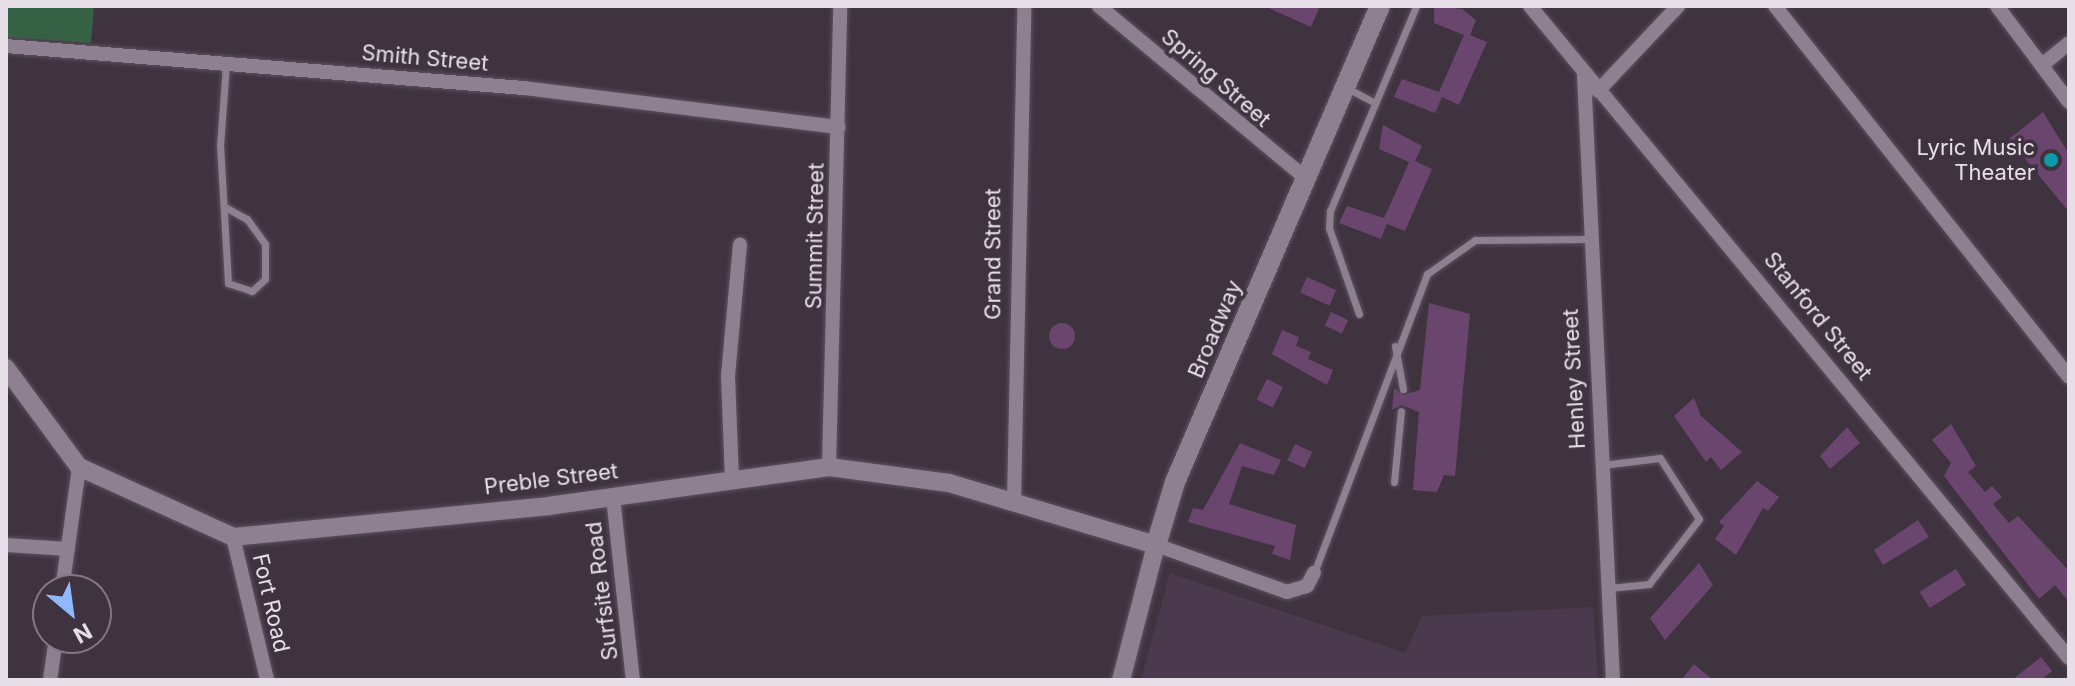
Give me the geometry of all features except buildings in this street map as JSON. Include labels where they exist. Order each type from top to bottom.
[{"type":"main road","name":"Broadway","points":[[1156,545],[1175,482],[1380,6]]},
{"type":"street","name":"Summit Street","points":[[829,467],[840,6]]},
{"type":"street","name":"Grand Street","points":[[1014,502],[1024,6]]},
{"type":"street","name":"Spring Street","points":[[1099,6],[1307,179]]},
{"type":"street","name":"Stanford Street","points":[[1530,6],[2069,658]]},
{"type":"street","points":[[1598,91],[1678,6]]},
{"type":"street","points":[[1775,6],[2069,377]]},
{"type":"street","points":[[1997,6],[2069,102]]},
{"type":"street","points":[[2042,65],[2069,43]]},
{"type":"street","name":"Smith Street","points":[[6,46],[226,62],[839,127]]},
{"type":"street","name":"Henley Street","points":[[1584,75],[1600,465],[1613,680]]},
{"type":"street","points":[[732,480],[728,376],[740,245]]},
{"type":"street","points":[[6,368],[79,467],[233,537]]},
{"type":"street","points":[[64,574],[79,467]]},
{"type":"street","name":"Preble Street","points":[[233,537],[613,497],[829,467],[904,472],[1156,545]]},
{"type":"street","name":"Surfsite Road","points":[[613,497],[633,680]]},
{"type":"street","name":"Fort Road","points":[[233,537],[267,680]]},
{"type":"street","points":[[6,545],[68,549]]},
{"type":"street","points":[[1156,545],[1287,592],[1307,586],[1314,573]]},
{"type":"street","name":"Broadway","points":[[1121,680],[1156,545]]},
{"type":"street","points":[[50,680],[54,654]]},
{"type":"lane","points":[[1359,314],[1329,228],[1330,211],[1416,6]]},
{"type":"lane","points":[[225,207],[247,219],[265,244],[265,279],[252,291],[228,283],[225,207],[226,62]]},
{"type":"lane","points":[[1347,88],[1375,103]]},
{"type":"lane","points":[[1314,573],[1395,346],[1427,274],[1456,248],[1475,240],[1591,239]]},
{"type":"lane","points":[[1395,346],[1403,389]]},
{"type":"lane","points":[[1394,482],[1401,411]]},
{"type":"lane","points":[[1600,465],[1660,458],[1699,519],[1649,584],[1609,588]]},
{"type":"shaded area","points":[[1170,573],[1405,653],[1422,616],[1593,607],[1598,680],[1141,680]]},
{"type":"green space","points":[[6,6],[94,6],[91,43],[6,37]]},
{"type":"place","name":"Lyric Music Theater","points":[[2051,160]]}]
